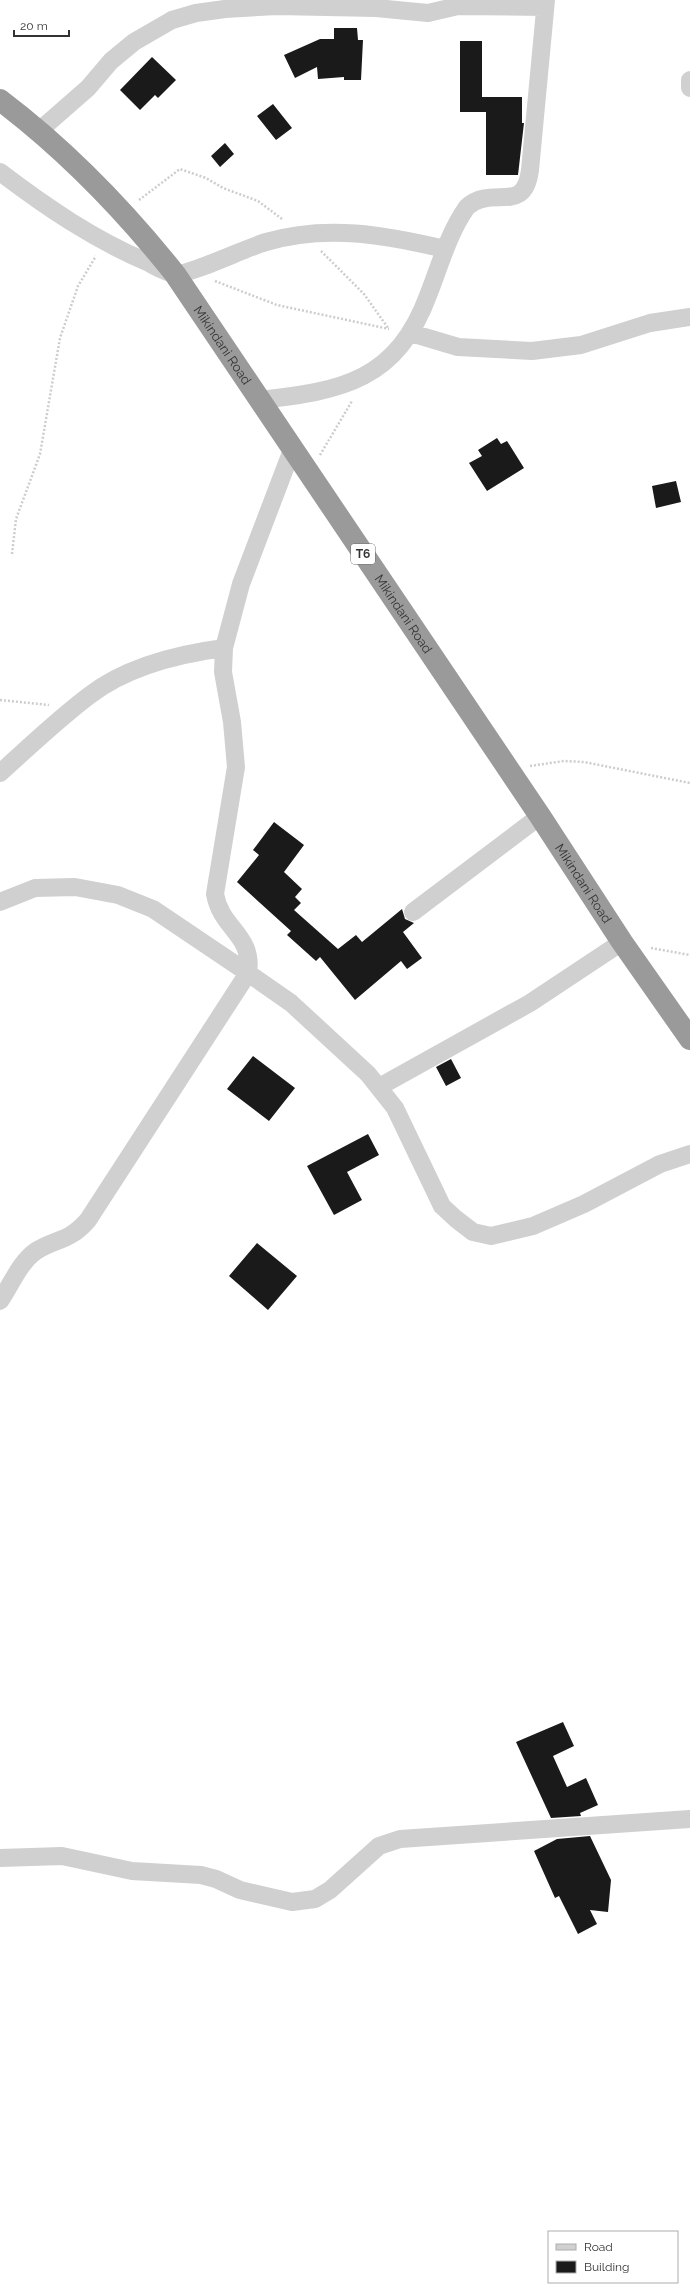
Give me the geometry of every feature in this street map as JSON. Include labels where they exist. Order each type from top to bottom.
[{"type":"highway","name":"Mikindani Road","points":[[0,100],[40,130],[183,273],[259,400],[292,450],[508,768],[622,942],[690,1039]]},
{"type":"street","points":[[40,130],[88,88],[111,61],[134,42],[172,20],[196,13],[225,9],[277,6],[376,8],[428,13],[458,6],[546,3],[528,183],[521,193],[516,196],[488,197],[472,202],[463,211],[445,249],[422,314],[402,346],[361,378],[335,389],[308,395],[259,400]]},
{"type":"street","points":[[690,80],[690,88]]},
{"type":"street","points":[[0,172],[76,226],[122,252],[183,273],[266,242],[334,231],[371,234],[445,249]]},
{"type":"street","points":[[411,333],[458,347],[532,351],[581,345],[650,323],[690,317]]},
{"type":"street","points":[[0,1301],[29,1257],[42,1248],[72,1236],[88,1220],[248,973],[250,963],[246,945],[220,914],[215,894],[236,768],[232,722],[223,672],[224,648],[241,584],[292,450]]},
{"type":"street","points":[[0,773],[97,690],[138,669],[179,656],[224,648]]},
{"type":"street","points":[[413,912],[540,816]]},
{"type":"street","points":[[0,902],[35,888],[75,887],[118,895],[154,909],[248,973],[291,1003],[368,1074],[402,1120],[442,1206],[466,1228],[484,1236],[505,1234],[561,1215],[660,1164],[690,1154]]},
{"type":"street","points":[[379,1087],[530,1003],[622,942]]},
{"type":"street","points":[[0,1858],[62,1856],[132,1871],[201,1875],[216,1879],[240,1890],[292,1902],[305,1901],[323,1895],[379,1846],[400,1839],[690,1819]]},
{"type":"path","points":[[120,210],[140,200],[180,169],[206,178],[223,188],[258,201],[304,235],[364,294],[388,328]]},
{"type":"path","points":[[12,554],[16,519],[40,454],[60,338],[78,286],[104,242]]},
{"type":"path","points":[[183,273],[264,301],[411,333]]},
{"type":"path","points":[[308,473],[352,403],[361,378]]},
{"type":"path","points":[[0,700],[19,704],[77,706]]},
{"type":"path","points":[[508,768],[570,761],[690,782]]},
{"type":"path","points":[[622,942],[690,955]]},
{"type":"building","points":[[334,28],[357,28],[358,40],[363,40],[361,80],[344,80],[344,77],[318,79],[317,67],[295,78],[284,55],[320,39],[334,39]]},
{"type":"building","points":[[460,41],[482,41],[482,97],[522,97],[522,123],[524,123],[518,175],[486,175],[486,112],[460,112]]},
{"type":"building","points":[[152,57],[176,80],[158,98],[155,95],[140,110],[120,90]]},
{"type":"building","points":[[273,104],[292,128],[276,140],[257,116]]},
{"type":"building","points":[[225,143],[234,154],[220,167],[211,156]]},
{"type":"building","points":[[497,438],[501,444],[507,441],[524,468],[487,491],[469,463],[482,456],[478,450]]},
{"type":"building","points":[[676,481],[681,502],[656,508],[652,486]]},
{"type":"building","points":[[274,822],[304,845],[284,872],[302,889],[295,897],[301,903],[294,910],[338,949],[356,935],[362,942],[402,909],[405,919],[414,923],[403,932],[422,958],[407,969],[401,961],[355,1000],[320,957],[316,961],[287,935],[291,931],[237,882],[259,855],[253,850]]},
{"type":"building","points":[[253,1056],[295,1088],[269,1121],[227,1089]]},
{"type":"building","points":[[451,1059],[461,1078],[446,1086],[436,1067]]},
{"type":"building","points":[[368,1134],[379,1155],[347,1172],[362,1200],[334,1215],[307,1166]]},
{"type":"building","points":[[257,1243],[297,1276],[268,1310],[229,1276]]},
{"type":"building","points":[[563,1722],[574,1746],[553,1756],[567,1787],[586,1778],[598,1805],[580,1813],[581,1816],[551,1818],[516,1742]]},
{"type":"building","points":[[590,1836],[611,1880],[608,1912],[590,1910],[597,1924],[578,1934],[559,1896],[555,1898],[534,1851],[557,1839]]}]
